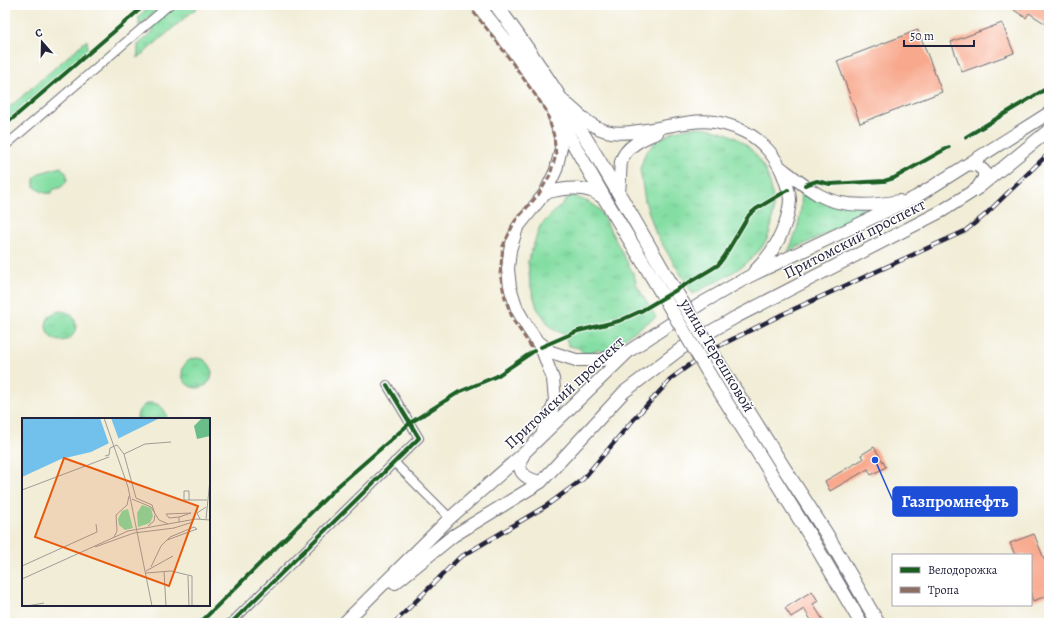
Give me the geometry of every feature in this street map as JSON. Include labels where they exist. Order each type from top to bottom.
[{"type":"main road","name":"улица Терешковой","points":[[478,5],[555,101],[619,193],[657,274],[716,384],[810,536],[861,623]]},
{"type":"main road","name":"улица Терешковой","points":[[496,5],[521,39],[555,101],[604,199],[728,377],[826,533],[878,623]]},
{"type":"main road","points":[[555,101],[590,124],[606,131],[624,133],[694,121],[716,120],[734,125],[754,136],[770,152],[780,167],[790,200],[787,218],[780,237],[771,252],[750,276]]},
{"type":"main road","points":[[555,101],[560,137],[560,148],[556,170],[545,193],[517,228],[510,250],[508,270],[510,287],[517,309],[528,328],[538,341],[551,352],[576,360],[601,360],[629,351]]},
{"type":"main road","name":"Притомский проспект","points":[[344,623],[450,518],[524,453],[629,351],[702,303],[750,276],[916,197],[1049,114]]},
{"type":"main road","points":[[619,193],[621,162],[625,154],[642,139],[678,124]]},
{"type":"main road","name":"Притомский проспект","points":[[355,623],[399,579],[453,536],[541,482],[624,392],[682,348],[736,317],[942,212],[978,188],[1049,130]]},
{"type":"main road","points":[[969,164],[978,166],[984,171],[984,178],[978,188]]},
{"type":"main road","points":[[780,167],[819,195],[844,203],[882,204],[916,197]]},
{"type":"main road","points":[[545,193],[562,189],[578,188],[593,191],[604,199]]},
{"type":"main road","points":[[538,341],[553,379],[555,395],[553,408],[540,437]]},
{"type":"main road","points":[[524,453],[520,460],[519,467],[521,472],[534,481],[541,482]]},
{"type":"street","points":[[5,146],[169,5]]},
{"type":"street","points":[[231,623],[419,438],[387,385]]},
{"type":"street","points":[[394,462],[450,518]]},
{"type":"green space","points":[[151,5],[163,5],[139,26],[139,16]]},
{"type":"green space","points":[[176,5],[200,5],[138,58],[138,45],[154,31],[151,27]]},
{"type":"green space","points":[[87,40],[88,51],[5,122],[5,111]]},
{"type":"green space","points":[[693,127],[710,128],[724,132],[738,139],[758,158],[766,171],[771,186],[773,217],[770,232],[766,241],[752,258],[743,266],[693,294],[656,234],[645,201],[640,169],[645,154],[655,142],[674,131]]},
{"type":"green space","points":[[61,167],[66,173],[67,179],[60,188],[54,189],[51,193],[46,193],[34,186],[34,179],[40,173]]},
{"type":"green space","points":[[801,188],[880,208],[788,252],[795,236],[799,221]]},
{"type":"green space","points":[[571,195],[591,203],[599,209],[634,275],[637,286],[656,317],[626,337],[608,352],[599,350],[584,354],[579,348],[569,346],[564,334],[552,329],[537,308],[530,284],[528,261],[540,226]]},
{"type":"green space","points":[[61,311],[72,315],[76,326],[72,337],[61,341],[50,337],[46,326],[50,315]]},
{"type":"green space","points":[[197,358],[208,362],[212,373],[208,384],[197,388],[186,384],[182,373],[186,362]]},
{"type":"green space","points":[[150,403],[160,405],[164,410],[167,418],[137,418],[140,408]]},
{"type":"building","points":[[1015,5],[1042,5],[1049,9],[1049,26],[1029,13],[1026,18],[1014,10],[1017,6]]},
{"type":"building","points":[[1002,23],[1014,53],[962,72],[951,42]]},
{"type":"building","points":[[918,30],[942,92],[860,123],[837,61]]},
{"type":"building","points":[[874,447],[886,467],[871,475],[868,469],[830,491],[825,481],[863,459],[861,455]]},
{"type":"building","points":[[1034,534],[1049,571],[1049,595],[1033,601],[1032,554],[1015,554],[1010,543]]},
{"type":"building","points":[[812,591],[818,601],[813,604],[825,623],[813,623],[804,609],[791,617],[785,608]]},
{"type":"railway","points":[[394,623],[459,558],[546,506],[583,479],[634,419],[673,377],[709,351],[781,315],[965,231],[985,215],[1049,153]]},
{"type":"marked path","points":[[468,5],[498,43],[546,110],[554,136],[556,155],[550,175],[539,194],[515,221],[503,246],[500,274],[505,298],[513,320],[534,351],[531,353]]},
{"type":"cycle path","points":[[5,125],[145,5]]},
{"type":"cycle path","points":[[966,137],[1049,87]]},
{"type":"cycle path","points":[[805,185],[817,181],[830,184],[884,181],[894,178],[949,147]]},
{"type":"cycle path","points":[[541,347],[578,331],[619,321],[641,311],[718,265],[749,215],[756,209],[788,190]]},
{"type":"cycle path","points":[[200,623],[338,486],[410,423],[459,392],[497,376],[534,351]]},
{"type":"cycle path","points":[[231,623],[419,438],[387,385]]},
{"type":"place","name":"Газпромнефть","points":[[875,460]]}]
